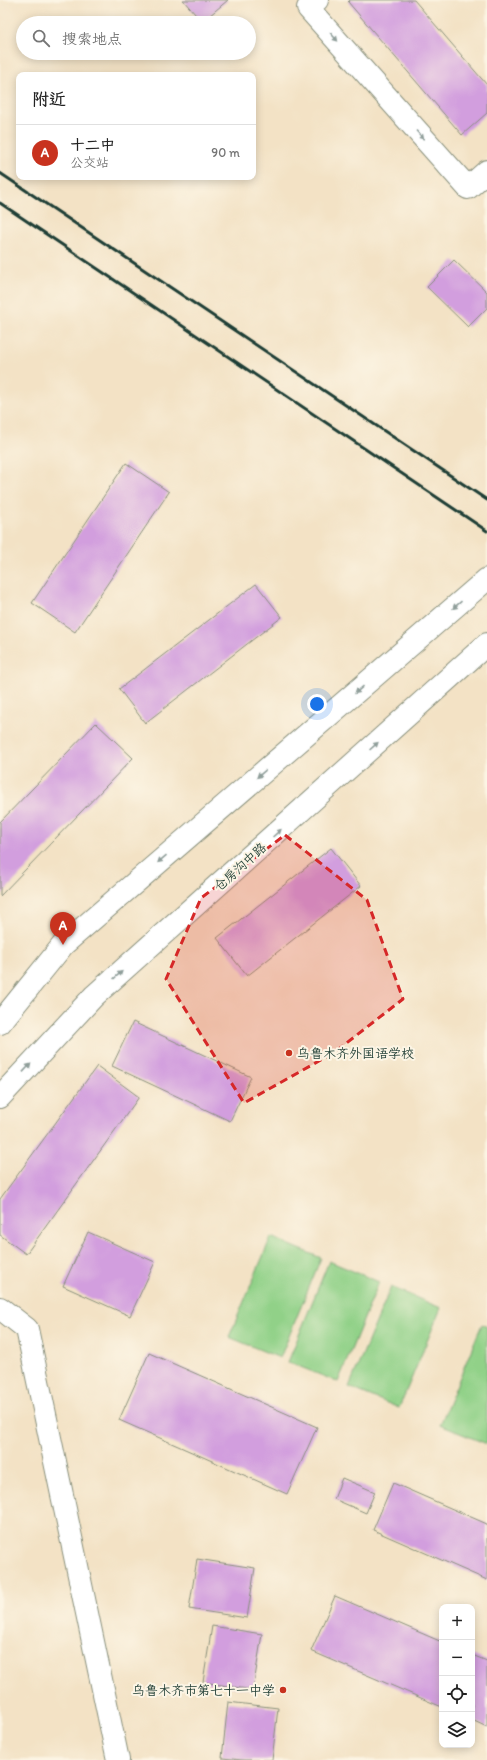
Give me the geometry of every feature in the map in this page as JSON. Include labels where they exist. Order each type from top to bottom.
[{"type":"main road","points":[[317,0],[308,8],[468,188],[487,171]]},
{"type":"main road","points":[[0,1023],[63,945],[487,579]]},
{"type":"main road","name":"仓房沟中路","points":[[0,1097],[94,996],[487,644]]},
{"type":"main road","points":[[0,1308],[27,1329],[118,1760]]},
{"type":"highlighted area","points":[[285,835],[367,900],[403,999],[335,1052],[244,1103],[166,979],[201,898]]},
{"type":"green space","points":[[271,1237],[321,1258],[280,1358],[229,1337]]},
{"type":"green space","points":[[329,1261],[379,1282],[338,1382],[288,1362]]},
{"type":"green space","points":[[391,1287],[441,1308],[399,1408],[349,1387]]},
{"type":"green space","points":[[482,1324],[487,1327],[487,1444],[440,1425]]},
{"type":"building","points":[[183,0],[228,0],[209,16],[197,16]]},
{"type":"building","points":[[350,0],[414,0],[487,85],[487,113],[462,135],[348,2]]},
{"type":"building","points":[[454,260],[487,292],[487,308],[468,327],[427,287]]},
{"type":"building","points":[[126,463],[169,492],[75,632],[32,603]]},
{"type":"building","points":[[256,584],[282,617],[145,723],[119,689]]},
{"type":"building","points":[[96,723],[133,758],[0,896],[0,822]]},
{"type":"building","points":[[331,848],[361,886],[247,976],[217,938]]},
{"type":"building","points":[[133,1022],[251,1077],[230,1121],[112,1066]]},
{"type":"building","points":[[97,1066],[139,1097],[26,1254],[0,1235],[0,1199]]},
{"type":"building","points":[[88,1232],[155,1262],[130,1316],[63,1286]]},
{"type":"building","points":[[149,1353],[317,1427],[287,1494],[119,1420]]},
{"type":"building","points":[[342,1478],[375,1492],[366,1513],[334,1499]]},
{"type":"building","points":[[393,1483],[487,1524],[487,1580],[373,1530]]},
{"type":"building","points":[[197,1559],[255,1568],[247,1618],[189,1609]]},
{"type":"building","points":[[335,1596],[439,1641],[439,1706],[311,1651]]},
{"type":"building","points":[[212,1626],[262,1634],[253,1690],[203,1682]]},
{"type":"building","points":[[475,1656],[487,1661],[487,1727],[475,1721]]},
{"type":"building","points":[[228,1702],[278,1708],[272,1760],[222,1758]]},
{"type":"railway","points":[[0,173],[487,500]]},
{"type":"railway","points":[[0,203],[487,531]]},
{"type":"place","name":"十二中","points":[[63,945]]},
{"type":"place","name":"乌鲁木齐外国语学校","points":[[289,1053]]},
{"type":"place","name":"乌鲁木齐市第七十一中学","points":[[283,1690]]}]
